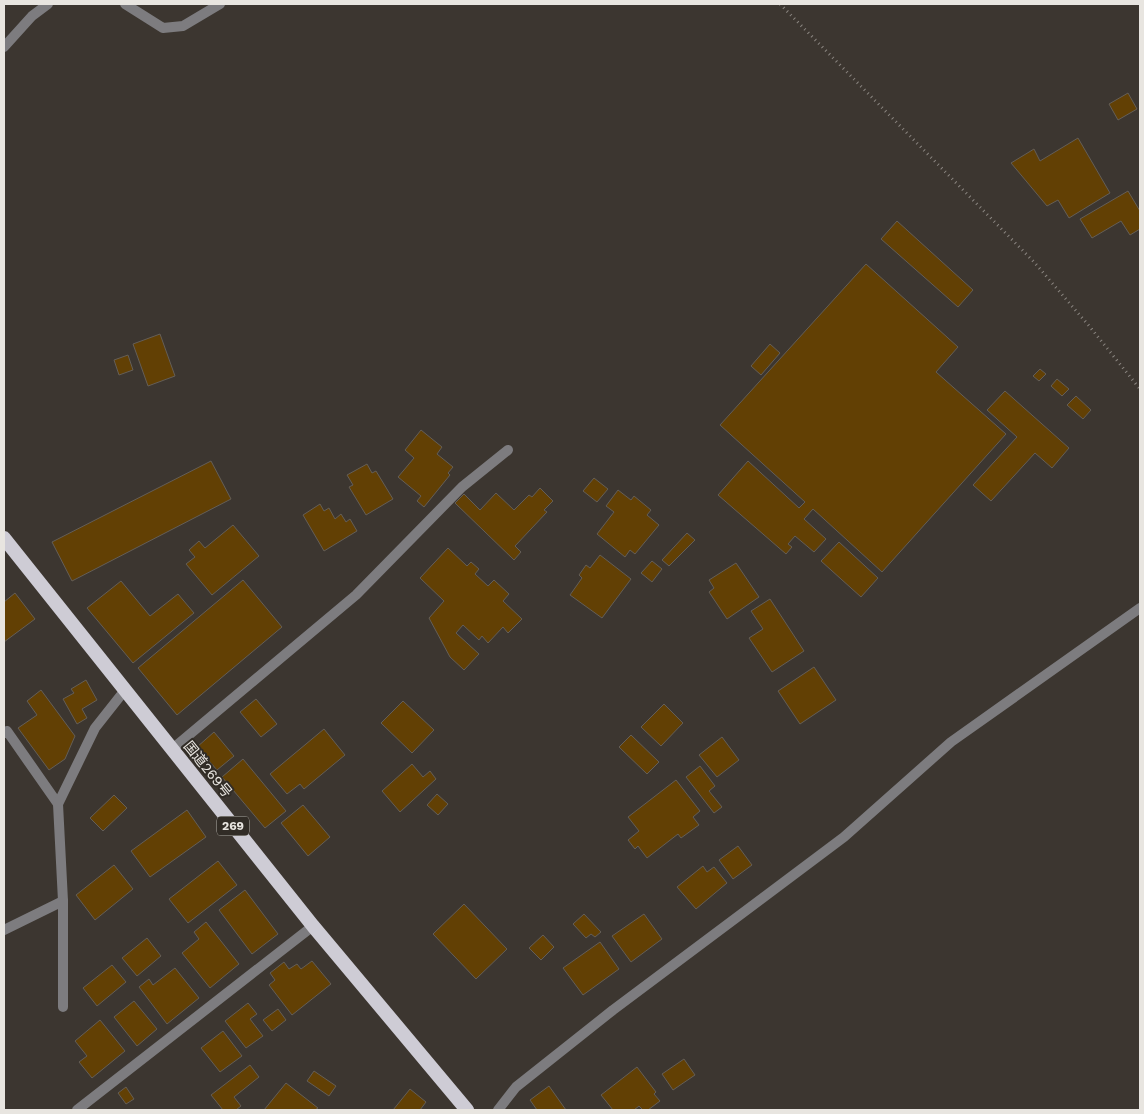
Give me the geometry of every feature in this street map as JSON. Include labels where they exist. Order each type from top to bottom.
[{"type":"highway","name":"国道269号","points":[[4,538],[313,926],[467,1110]]},
{"type":"street","points":[[4,47],[32,16],[48,4]]},
{"type":"street","points":[[125,4],[163,28],[184,26],[220,4]]},
{"type":"street","points":[[171,750],[356,595],[462,487],[508,450]]},
{"type":"street","points":[[498,1110],[516,1087],[613,1010],[844,837],[951,742],[1140,608]]},
{"type":"street","points":[[63,1006],[63,901],[58,804],[95,728],[125,690]]},
{"type":"street","points":[[4,733],[7,732],[58,804]]},
{"type":"street","points":[[4,930],[63,901]]},
{"type":"street","points":[[77,1110],[313,926]]},
{"type":"path","points":[[780,4],[1034,262],[1140,389]]},
{"type":"building","points":[[1128,93],[1137,109],[1118,120],[1109,104]]},
{"type":"building","points":[[1078,138],[1110,193],[1069,218],[1058,200],[1047,206],[1011,163],[1034,149],[1040,161]]},
{"type":"building","points":[[1128,191],[1140,211],[1140,229],[1130,235],[1121,221],[1092,238],[1080,219]]},
{"type":"building","points":[[897,221],[973,290],[958,307],[881,239]]},
{"type":"building","points":[[866,264],[958,347],[936,372],[1006,434],[882,572],[813,509],[804,519],[826,539],[814,552],[795,536],[788,544],[792,547],[786,554],[718,495],[748,461],[799,508],[805,502],[720,425]]},
{"type":"building","points":[[160,334],[175,376],[148,386],[133,344]]},
{"type":"building","points":[[770,344],[780,353],[761,375],[751,366]]},
{"type":"building","points":[[128,355],[133,370],[119,375],[114,360]]},
{"type":"building","points":[[1040,369],[1046,374],[1039,381],[1033,376]]},
{"type":"building","points":[[1057,379],[1069,389],[1062,396],[1051,386]]},
{"type":"building","points":[[1005,391],[1069,448],[1052,468],[1035,453],[991,501],[973,485],[1017,437],[987,410]]},
{"type":"building","points":[[1076,396],[1091,410],[1083,419],[1067,405]]},
{"type":"building","points":[[421,430],[442,447],[437,454],[453,467],[448,473],[450,475],[424,507],[417,501],[421,496],[398,477],[414,458],[405,450]]},
{"type":"building","points":[[211,461],[231,499],[72,581],[52,542]]},
{"type":"building","points":[[367,464],[372,473],[376,471],[393,499],[366,515],[349,487],[353,485],[347,475]]},
{"type":"building","points":[[594,478],[608,489],[597,502],[583,491]]},
{"type":"building","points":[[540,488],[553,501],[544,510],[547,512],[515,546],[521,552],[514,560],[455,503],[464,494],[480,510],[496,493],[514,510],[529,495],[532,497]]},
{"type":"building","points":[[618,490],[631,500],[634,496],[651,510],[647,515],[659,525],[635,554],[630,550],[625,557],[597,534],[614,512],[606,506]]},
{"type":"building","points":[[320,504],[324,511],[329,508],[335,519],[341,514],[346,522],[350,519],[357,531],[324,551],[303,515]]},
{"type":"building","points":[[233,525],[259,556],[212,595],[186,564],[195,557],[189,550],[199,541],[205,548]]},
{"type":"building","points":[[687,533],[695,540],[669,566],[662,560]]},
{"type":"building","points":[[839,542],[878,578],[861,597],[821,561]]},
{"type":"building","points":[[448,548],[467,566],[471,562],[479,569],[475,574],[488,586],[494,580],[509,594],[503,601],[522,619],[508,633],[503,627],[488,643],[482,636],[479,640],[463,625],[456,633],[479,654],[464,670],[450,657],[429,618],[444,601],[420,578]]},
{"type":"building","points":[[600,555],[631,579],[602,618],[570,595],[582,578],[579,575],[586,565],[590,568]]},
{"type":"building","points":[[652,561],[662,569],[652,582],[641,573]]},
{"type":"building","points":[[736,563],[759,597],[727,619],[709,592],[714,588],[709,580]]},
{"type":"building","points":[[243,580],[282,627],[177,715],[138,668]]},
{"type":"building","points":[[121,581],[150,616],[178,594],[194,613],[133,663],[87,608]]},
{"type":"building","points":[[15,593],[35,619],[4,642],[4,602]]},
{"type":"building","points":[[770,599],[804,651],[772,672],[749,638],[763,629],[751,611]]},
{"type":"building","points":[[814,667],[836,700],[800,724],[778,691]]},
{"type":"building","points":[[86,680],[97,700],[82,709],[87,718],[77,724],[63,699],[74,693],[71,689]]},
{"type":"building","points":[[41,690],[75,736],[65,759],[49,770],[18,728],[37,715],[27,701]]},
{"type":"building","points":[[256,699],[277,724],[261,737],[240,712]]},
{"type":"building","points":[[403,701],[434,730],[412,753],[381,723]]},
{"type":"building","points":[[664,704],[683,723],[661,746],[641,727]]},
{"type":"building","points":[[324,729],[345,755],[304,789],[300,784],[287,794],[270,774]]},
{"type":"building","points":[[214,732],[234,756],[217,770],[197,747]]},
{"type":"building","points":[[631,735],[659,762],[647,774],[619,747]]},
{"type":"building","points":[[722,737],[739,760],[717,777],[699,755]]},
{"type":"building","points":[[243,759],[286,811],[265,828],[222,777]]},
{"type":"building","points":[[412,764],[423,777],[430,771],[436,779],[400,812],[382,791]]},
{"type":"building","points":[[700,766],[715,786],[709,791],[722,807],[714,813],[686,777]]},
{"type":"building","points":[[676,780],[700,811],[693,817],[699,825],[681,838],[678,834],[647,858],[638,846],[635,849],[628,840],[639,831],[628,817]]},
{"type":"building","points":[[437,794],[448,804],[438,815],[427,805]]},
{"type":"building","points":[[114,795],[127,808],[103,831],[90,818]]},
{"type":"building","points":[[303,805],[330,837],[308,856],[281,823]]},
{"type":"building","points":[[187,810],[206,837],[150,877],[131,851]]},
{"type":"building","points":[[738,846],[752,865],[733,879],[719,860]]},
{"type":"building","points":[[218,861],[237,885],[188,923],[169,899]]},
{"type":"building","points":[[114,865],[133,889],[95,920],[76,895]]},
{"type":"building","points":[[703,866],[707,872],[714,867],[727,883],[696,909],[677,887]]},
{"type":"building","points":[[245,890],[278,934],[252,954],[219,910]]},
{"type":"building","points":[[464,904],[507,949],[476,979],[433,934]]},
{"type":"building","points":[[584,914],[601,932],[595,937],[591,934],[586,938],[573,924]]},
{"type":"building","points":[[644,914],[662,939],[631,962],[612,936]]},
{"type":"building","points":[[206,922],[239,964],[210,988],[182,953],[199,939],[194,932]]},
{"type":"building","points":[[543,935],[554,947],[541,960],[529,948]]},
{"type":"building","points":[[147,938],[161,956],[137,976],[122,958]]},
{"type":"building","points":[[600,942],[619,969],[583,995],[563,968]]},
{"type":"building","points":[[312,961],[331,984],[292,1015],[269,985],[275,980],[270,973],[284,962],[289,969],[297,964],[301,969]]},
{"type":"building","points":[[112,965],[126,982],[97,1006],[83,988]]},
{"type":"building","points":[[175,968],[199,998],[167,1024],[139,987],[149,979],[153,985]]},
{"type":"building","points":[[134,1001],[157,1029],[137,1046],[114,1017]]},
{"type":"building","points":[[248,1003],[257,1014],[250,1019],[263,1036],[246,1048],[225,1021]]},
{"type":"building","points":[[278,1009],[286,1020],[272,1031],[263,1020]]},
{"type":"building","points":[[100,1020],[125,1051],[92,1078],[79,1062],[87,1056],[75,1041]]},
{"type":"building","points":[[223,1031],[242,1056],[220,1072],[201,1048]]},
{"type":"building","points":[[684,1059],[695,1075],[673,1090],[662,1074]]},
{"type":"building","points":[[250,1065],[259,1077],[234,1097],[241,1106],[236,1110],[223,1110],[211,1095]]},
{"type":"building","points":[[637,1067],[656,1092],[654,1094],[660,1101],[648,1110],[643,1110],[639,1106],[634,1110],[613,1110],[601,1095]]},
{"type":"building","points":[[314,1071],[336,1086],[329,1096],[307,1081]]},
{"type":"building","points":[[286,1083],[318,1108],[315,1110],[264,1110]]},
{"type":"building","points":[[549,1086],[566,1110],[537,1110],[530,1100]]},
{"type":"building","points":[[126,1087],[134,1099],[126,1104],[118,1093]]},
{"type":"building","points":[[410,1089],[426,1102],[420,1110],[393,1110]]}]
